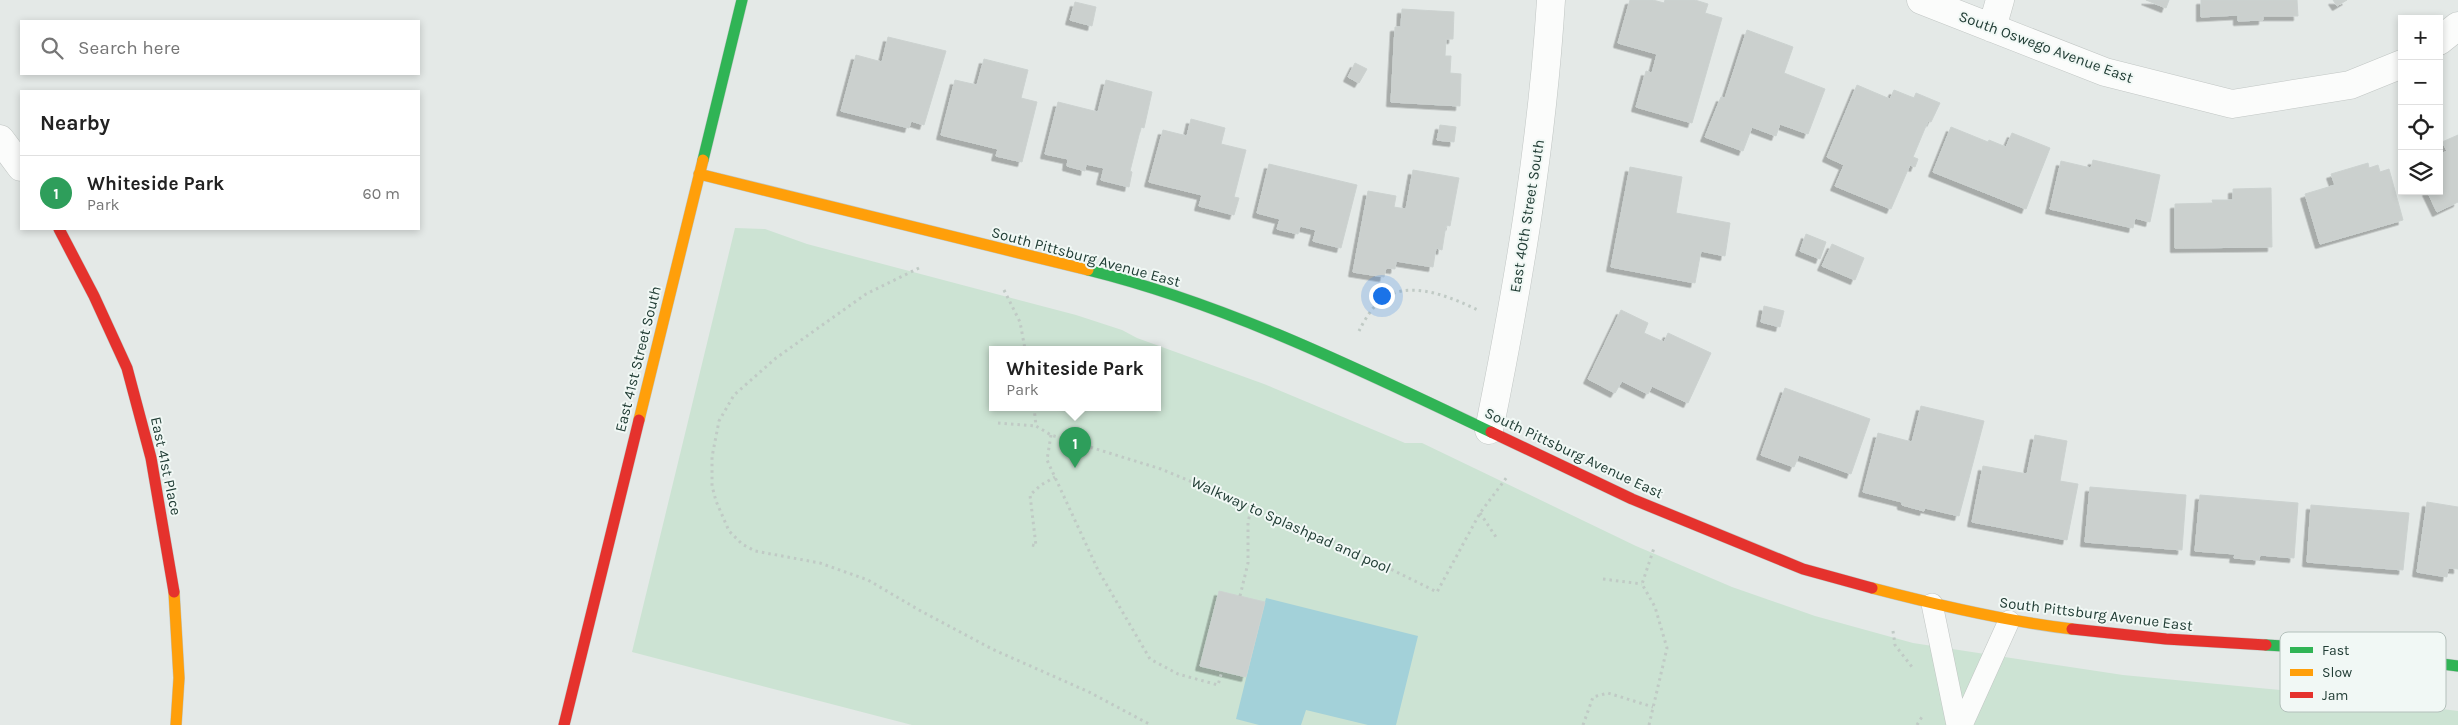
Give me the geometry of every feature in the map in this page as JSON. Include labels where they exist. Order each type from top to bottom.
[{"type":"street","name":"East 41st Street South","points":[[564,725],[742,0]]},
{"type":"street","name":"East 40th Street South","points":[[1489,430],[1510,326],[1534,179],[1547,70],[1551,0]]},
{"type":"street","name":"South Oswego Avenue East","points":[[1921,0],[2105,72],[2232,104],[2350,85],[2398,66]]},
{"type":"street","points":[[1992,28],[2000,0]]},
{"type":"street","points":[[2443,38],[2458,26]]},
{"type":"street","points":[[0,140],[20,166]]},
{"type":"street","name":"South Pittsburg Avenue East","points":[[698,174],[1111,276],[1198,303],[1344,362],[1632,499],[1757,552],[1804,569],[1932,604],[2009,620],[2166,639],[2280,646]]},
{"type":"street","name":"East 41st Place","points":[[60,230],[94,296],[127,368],[151,458],[173,577],[179,678],[176,725]]},
{"type":"lane","points":[[1932,604],[1957,725]]},
{"type":"lane","points":[[1962,725],[2009,620]]},
{"type":"path","points":[[919,268],[866,294],[776,358],[734,395],[719,421],[712,457],[712,486],[716,501],[729,531],[742,544],[756,552],[820,563],[868,580],[992,649],[1089,692],[1151,725]]},
{"type":"path","points":[[1004,290],[1020,322],[1024,346]]},
{"type":"path","points":[[1344,362],[1359,330],[1376,304],[1394,292],[1416,290],[1440,295],[1465,304],[1510,326]]},
{"type":"path","points":[[998,423],[1036,426],[1034,411]]},
{"type":"path","name":"Walkway to Splashpad and pool","points":[[1036,426],[1052,435],[1161,468],[1336,542],[1437,592],[1480,513],[1507,477]]},
{"type":"path","points":[[1052,435],[1047,460],[1098,570],[1150,659],[1178,674],[1218,685],[1222,671]]},
{"type":"path","points":[[1032,545],[1036,546],[1030,495],[1041,485],[1055,477]]},
{"type":"path","points":[[1240,596],[1248,563],[1248,522],[1252,506]]},
{"type":"path","points":[[1480,513],[1496,537]]},
{"type":"path","points":[[1649,725],[1667,648],[1655,607],[1642,584],[1654,548]]},
{"type":"path","points":[[1604,579],[1642,584]]},
{"type":"path","points":[[1893,631],[1895,645],[1911,663],[1913,671]]},
{"type":"path","points":[[1583,725],[1593,697],[1608,693],[1653,706]]},
{"type":"path","points":[[1917,725],[1926,711]]},
{"type":"green space","points":[[735,228],[765,229],[807,244],[1076,315],[1122,330],[1159,346],[989,346],[989,411],[1161,411],[1161,347],[1264,384],[1405,443],[1422,443],[1636,546],[1732,587],[1815,616],[1913,643],[2123,675],[2280,690],[2280,712],[2446,712],[2446,710],[2458,711],[2458,725],[912,725],[632,652]]},
{"type":"water","points":[[1266,598],[1418,636],[1396,725],[1368,725],[1306,710],[1301,725],[1259,725],[1236,719]]},
{"type":"building","points":[[1630,0],[1653,0],[1664,3],[1665,0],[1695,0],[1708,4],[1705,13],[1722,18],[1692,123],[1636,107],[1646,71],[1652,73],[1657,54],[1618,43]]},
{"type":"building","points":[[2146,0],[2169,0],[2166,8]]},
{"type":"building","points":[[2201,0],[2297,0],[2298,16],[2263,16],[2263,20],[2238,21],[2238,15],[2201,17]]},
{"type":"building","points":[[2333,0],[2347,0],[2337,6]]},
{"type":"building","points":[[1075,2],[1096,7],[1092,26],[1070,20]]},
{"type":"building","points":[[1402,9],[1454,12],[1453,39],[1446,39],[1445,56],[1451,56],[1450,73],[1461,74],[1460,106],[1391,102],[1395,27],[1401,27]]},
{"type":"building","points":[[1747,30],[1793,47],[1784,73],[1825,89],[1808,134],[1780,124],[1776,136],[1752,127],[1743,151],[1705,137],[1721,97],[1725,98]]},
{"type":"building","points":[[888,37],[946,51],[924,125],[911,121],[909,128],[841,111],[856,55],[882,62]]},
{"type":"building","points":[[984,59],[1028,70],[1021,98],[1037,102],[1022,162],[996,156],[998,149],[941,135],[955,80],[977,85]]},
{"type":"building","points":[[1355,63],[1367,69],[1359,83],[1348,77]]},
{"type":"building","points":[[1106,80],[1152,92],[1144,128],[1141,127],[1130,171],[1132,172],[1129,187],[1101,180],[1104,168],[1086,164],[1085,171],[1067,166],[1068,159],[1045,154],[1058,102],[1098,112]]},
{"type":"building","points":[[1857,85],[1890,99],[1894,90],[1914,98],[1916,93],[1940,103],[1931,122],[1928,121],[1913,157],[1918,159],[1915,167],[1910,165],[1891,209],[1835,186],[1844,165],[1827,157]]},
{"type":"building","points":[[1191,119],[1225,128],[1221,144],[1246,150],[1234,197],[1239,198],[1234,215],[1199,206],[1202,195],[1149,182],[1163,130],[1187,136]]},
{"type":"building","points":[[1440,125],[1456,127],[1454,142],[1437,140]]},
{"type":"building","points":[[1951,127],[2006,147],[2012,133],[2050,148],[2026,209],[1933,172]]},
{"type":"building","points":[[2458,135],[2458,202],[2437,212],[2429,195],[2443,195],[2443,153],[2447,151],[2443,142]]},
{"type":"building","points":[[2093,160],[2160,175],[2150,222],[2135,218],[2133,228],[2050,209],[2061,161],[2091,168]]},
{"type":"building","points":[[2368,163],[2369,168],[2378,165],[2380,172],[2389,169],[2403,220],[2320,244],[2305,194],[2335,185],[2331,174]]},
{"type":"building","points":[[1269,164],[1357,185],[1341,248],[1313,241],[1316,230],[1300,226],[1298,234],[1277,229],[1280,219],[1257,213]]},
{"type":"building","points":[[1630,167],[1682,177],[1676,213],[1730,223],[1725,256],[1701,251],[1695,283],[1611,267]]},
{"type":"building","points":[[1413,170],[1459,178],[1450,226],[1446,225],[1442,250],[1436,248],[1433,267],[1396,261],[1395,269],[1386,268],[1384,277],[1353,272],[1368,191],[1396,196],[1394,207],[1406,209]]},
{"type":"building","points":[[2271,188],[2272,247],[2175,248],[2175,204],[2213,203],[2212,200],[2233,200],[2233,189]]},
{"type":"building","points":[[1806,234],[1826,242],[1820,259],[1800,251]]},
{"type":"building","points":[[1832,244],[1864,258],[1855,280],[1822,266]]},
{"type":"building","points":[[1764,306],[1784,311],[1780,327],[1761,322]]},
{"type":"building","points":[[1621,310],[1648,323],[1644,333],[1664,342],[1668,333],[1711,353],[1688,403],[1652,386],[1648,394],[1622,381],[1615,393],[1588,379]]},
{"type":"building","points":[[1785,388],[1870,419],[1851,474],[1799,455],[1794,467],[1761,455]]},
{"type":"building","points":[[1921,406],[1984,421],[1959,516],[1925,508],[1924,511],[1902,505],[1902,502],[1863,492],[1878,433],[1912,442]]},
{"type":"building","points":[[2035,435],[2067,441],[2060,481],[2078,484],[2067,540],[1972,522],[1983,466],[2027,474]]},
{"type":"building","points":[[2090,487],[2186,495],[2182,550],[2085,542]]},
{"type":"building","points":[[2200,495],[2298,503],[2294,558],[2260,555],[2259,560],[2234,558],[2235,554],[2195,551]]},
{"type":"building","points":[[2427,502],[2458,507],[2458,569],[2448,568],[2447,577],[2417,572]]},
{"type":"building","points":[[2311,505],[2409,513],[2403,570],[2307,562]]},
{"type":"building","points":[[1219,591],[1265,602],[1246,677],[1200,666]]},
{"type":"traffic: fast","points":[[703,160],[742,0]]},
{"type":"traffic: fast","points":[[1088,270],[1140,284],[1243,320],[1393,385],[1491,432]]},
{"type":"traffic: fast","points":[[2266,645],[2280,646]]},
{"type":"traffic: fast","points":[[2446,664],[2458,666]]},
{"type":"traffic: slow","points":[[639,420],[703,160]]},
{"type":"traffic: slow","points":[[699,174],[1088,270]]},
{"type":"traffic: slow","points":[[1872,588],[1971,612],[2021,622],[2072,629]]},
{"type":"traffic: slow","points":[[174,592],[179,678],[176,725]]},
{"type":"traffic: jam","points":[[60,230],[94,296],[127,368],[151,458],[174,592]]},
{"type":"traffic: jam","points":[[564,725],[639,420]]},
{"type":"traffic: jam","points":[[1491,432],[1632,499],[1803,569],[1872,588]]},
{"type":"traffic: jam","points":[[2072,629],[2166,639],[2266,645]]},
{"type":"place","name":"Whiteside Park","points":[[1075,468]]}]
